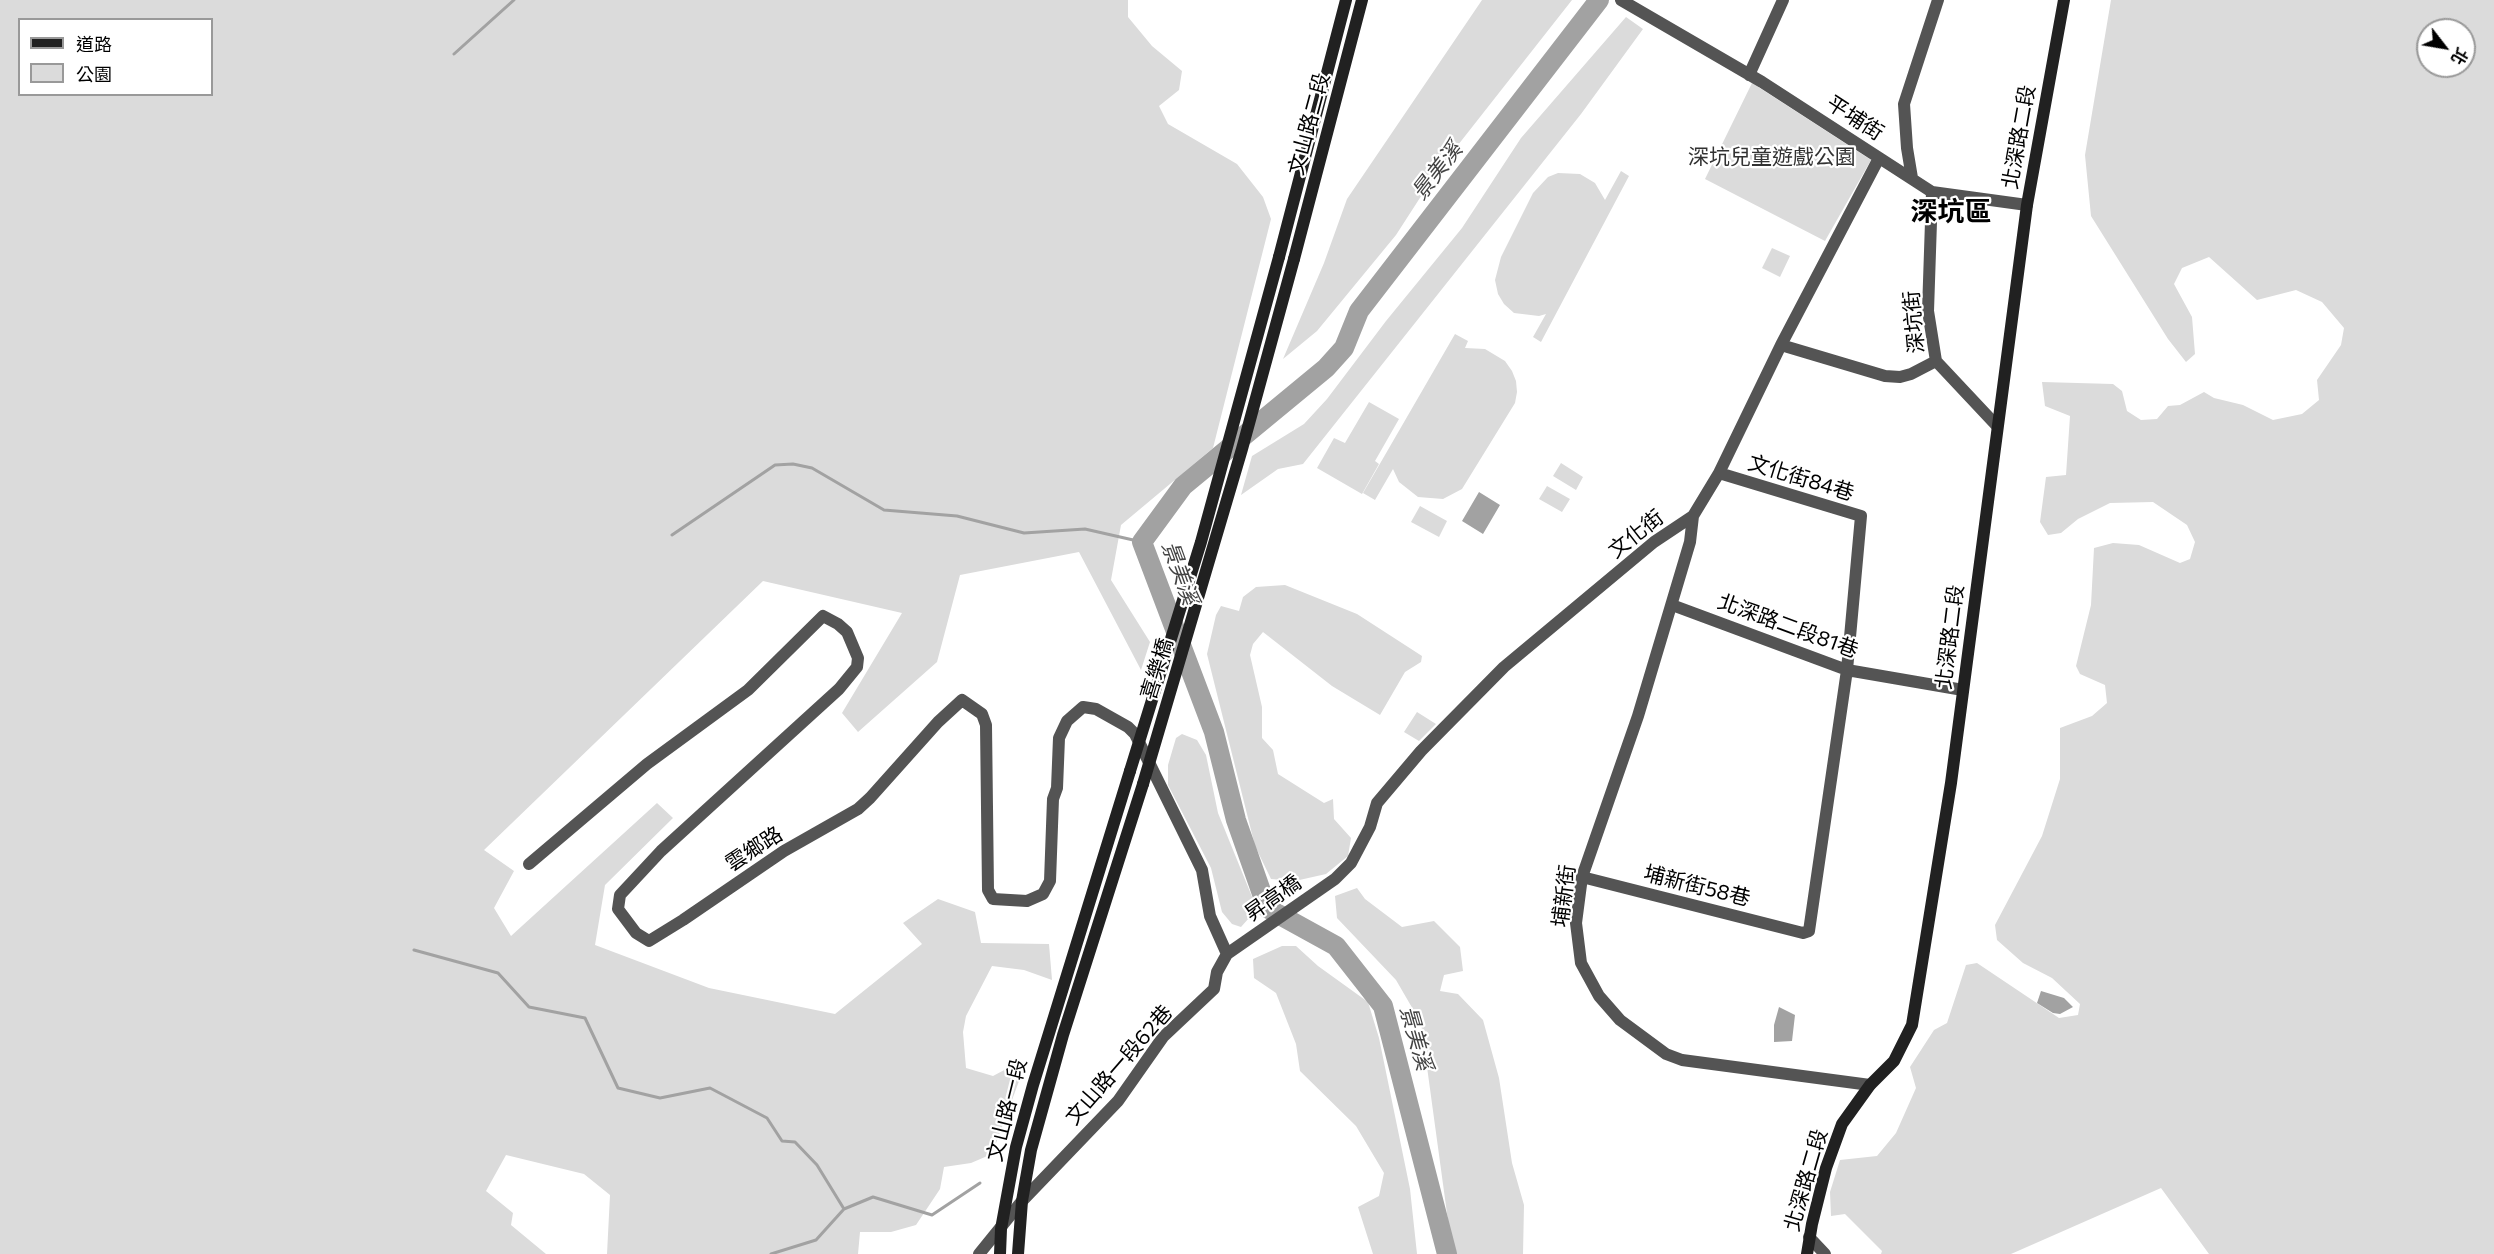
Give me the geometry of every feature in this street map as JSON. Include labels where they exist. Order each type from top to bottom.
[{"type":"main road","name":"文山路二段","points":[[1279,257],[1346,0]]},
{"type":"main road","name":"文山路二段","points":[[1294,259],[1362,0]]},
{"type":"main road","name":"北深路二段","points":[[1807,1254],[1826,1168],[1842,1124],[1870,1085],[1894,1061],[1912,1024],[1963,690],[2027,205],[2064,0]]},
{"type":"main road","name":"喜樂橋","points":[[1065,978],[1201,542],[1279,257]]},
{"type":"main road","name":"喜樂橋","points":[[1078,984],[1143,784],[1200,595],[1294,259]]},
{"type":"main road","name":"文山路一段","points":[[1000,1254],[1001,1229],[1016,1147],[1065,978]]},
{"type":"main road","name":"文山路一段","points":[[1018,1254],[1022,1201],[1031,1150],[1078,984]]},
{"type":"street","name":"平埔街","points":[[1621,0],[1749,75],[1932,192],[2027,205]]},
{"type":"street","points":[[1749,75],[1783,0]]},
{"type":"street","points":[[1912,178],[1904,104],[1938,0]]},
{"type":"street","name":"文化街","points":[[1335,879],[1351,863],[1370,827],[1381,797],[1421,751],[1504,667],[1654,542],[1693,516],[1719,474],[1781,345],[1879,158]]},
{"type":"street","name":"深坑街","points":[[1932,192],[1928,311],[1936,361],[1997,426]]},
{"type":"street","points":[[1781,345],[1885,376],[1900,377],[1911,374],[1936,361]]},
{"type":"street","name":"文化街84巷","points":[[1719,474],[1860,516],[1847,670]]},
{"type":"street","name":"埔新街","points":[[1693,516],[1690,542],[1634,729],[1582,877],[1576,923],[1581,963],[1599,996],[1620,1020],[1654,1047],[1682,1060],[1870,1085]]},
{"type":"street","name":"北深路二段81巷","points":[[1672,605],[1847,670],[1963,690]]},
{"type":"street","name":"雲鄉路","points":[[529,864],[647,764],[748,690],[823,616],[847,632],[855,647],[858,658],[857,667],[839,689],[661,851],[620,895],[618,909],[636,933],[649,941],[784,851],[858,809],[938,722],[962,700],[982,714],[986,725],[988,890],[993,899],[1027,901],[1043,894],[1050,881],[1053,800],[1057,788],[1059,738],[1067,721],[1083,708],[1089,708],[1104,713],[1128,727],[1135,734],[1202,870],[1210,916],[1231,951]]},
{"type":"street","name":"埔新街58巷","points":[[1582,877],[1803,933],[1809,931],[1847,670]]},
{"type":"street","name":"昇高橋","points":[[1231,951],[1335,879]]},
{"type":"street","name":"文山路一段62巷","points":[[979,1254],[1022,1201],[1118,1101],[1163,1037],[1214,989],[1217,972],[1231,951]]},
{"type":"street","points":[[1809,1237],[1825,1254]]},
{"type":"green space","points":[[0,0],[1128,0],[1128,17],[1152,46],[1182,71],[1179,90],[1159,106],[1168,124],[1237,164],[1263,197],[1271,219],[1213,448],[1121,525],[1111,580],[1150,642],[1141,670],[1079,552],[960,575],[937,662],[858,732],[842,713],[902,613],[763,581],[484,850],[514,871],[494,908],[511,936],[657,803],[673,818],[605,885],[595,945],[709,988],[835,1014],[922,944],[903,923],[938,899],[975,912],[981,943],[1049,944],[1052,980],[1024,970],[992,966],[966,1016],[963,1032],[966,1068],[993,1076],[1008,1068],[1022,1073],[992,1154],[971,1163],[944,1167],[940,1189],[916,1225],[891,1232],[860,1232],[858,1254],[607,1254],[610,1195],[584,1174],[506,1155],[486,1191],[513,1213],[511,1225],[546,1254],[0,1254]]},
{"type":"green space","points":[[1482,0],[1572,0],[1436,173],[1396,235],[1317,331],[1283,359],[1324,263],[1347,199]]},
{"type":"green space","points":[[2111,0],[2494,0],[2494,1254],[2209,1254],[2161,1188],[2011,1254],[1881,1254],[1882,1251],[1845,1214],[1831,1216],[1830,1192],[1840,1160],[1877,1156],[1896,1133],[1916,1088],[1910,1067],[1934,1030],[1947,1023],[1966,965],[1977,963],[2059,1018],[2078,1015],[2080,1004],[2052,978],[2023,963],[1997,940],[1995,925],[2042,836],[2060,779],[2060,728],[2092,716],[2107,703],[2105,685],[2080,674],[2076,666],[2091,605],[2094,548],[2113,543],[2139,545],[2180,563],[2190,559],[2195,542],[2187,525],[2153,502],[2110,503],[2078,519],[2061,533],[2048,535],[2040,522],[2046,477],[2066,475],[2070,416],[2045,406],[2042,382],[2113,384],[2122,391],[2127,411],[2141,420],[2157,419],[2168,406],[2180,405],[2204,392],[2214,398],[2243,405],[2273,420],[2302,414],[2319,400],[2317,380],[2341,345],[2344,328],[2322,302],[2296,290],[2257,300],[2209,257],[2182,268],[2174,284],[2192,317],[2195,354],[2186,362],[2168,339],[2091,216],[2085,155]]},
{"type":"green space","points":[[1626,17],[1643,29],[1581,114],[1303,464],[1278,469],[1241,495],[1252,456],[1304,424],[1327,399],[1386,321],[1462,228],[1521,138]]},
{"type":"green space","name":"深坑兒童遊戲公園","points":[[1752,83],[1871,160],[1825,241],[1705,179]]},
{"type":"green space","points":[[1621,171],[1629,176],[1541,342],[1533,337],[1546,314],[1539,316],[1514,313],[1504,304],[1498,294],[1495,280],[1501,257],[1533,193],[1548,177],[1558,173],[1580,174],[1595,183],[1605,200]]},
{"type":"green space","points":[[1772,248],[1790,256],[1780,277],[1762,268]]},
{"type":"green space","points":[[1455,334],[1468,341],[1465,348],[1485,349],[1505,361],[1516,381],[1515,403],[1462,489],[1443,499],[1418,497],[1399,482],[1393,469],[1375,500],[1363,493]]},
{"type":"green space","points":[[1369,402],[1399,419],[1375,461],[1379,464],[1362,494],[1317,468],[1334,438],[1345,443]]},
{"type":"green space","points":[[1561,463],[1583,477],[1576,490],[1553,476]]},
{"type":"green space","points":[[1547,486],[1570,499],[1562,512],[1539,499]]},
{"type":"green space","points":[[1420,506],[1447,521],[1439,537],[1411,522]]},
{"type":"green space","points":[[1285,585],[1357,614],[1422,656],[1421,662],[1405,672],[1380,715],[1332,686],[1263,632],[1253,644],[1250,655],[1262,707],[1262,738],[1273,750],[1278,774],[1324,803],[1333,799],[1334,819],[1351,838],[1348,856],[1326,874],[1295,881],[1271,879],[1255,846],[1207,654],[1216,615],[1221,606],[1239,611],[1243,597],[1256,587]]},
{"type":"green space","points":[[1417,712],[1436,724],[1419,741],[1404,732]]},
{"type":"green space","points":[[1182,734],[1197,740],[1206,755],[1218,813],[1257,909],[1241,927],[1232,924],[1222,912],[1211,868],[1168,785],[1168,765],[1176,738]]},
{"type":"green space","points":[[1357,888],[1365,899],[1402,927],[1434,921],[1460,947],[1463,971],[1444,975],[1440,991],[1458,994],[1483,1020],[1499,1078],[1512,1163],[1524,1205],[1523,1254],[1457,1254],[1449,1228],[1421,1023],[1396,980],[1337,918],[1335,896]]},
{"type":"green space","points":[[1282,946],[1296,946],[1318,966],[1368,1002],[1379,1038],[1410,1189],[1417,1254],[1373,1254],[1358,1207],[1379,1196],[1384,1173],[1356,1126],[1300,1071],[1296,1044],[1276,993],[1254,978],[1253,959]]},
{"type":"shaded area","points":[[1479,492],[1500,505],[1483,534],[1462,521]]},
{"type":"shaded area","points":[[2041,991],[2064,998],[2073,1007],[2060,1014],[2053,1013],[2037,1003]]},
{"type":"shaded area","points":[[1779,1007],[1795,1015],[1792,1041],[1774,1042],[1774,1025]]},
{"type":"waterway","points":[[454,54],[514,0]]},
{"type":"waterway","name":"景美溪","points":[[1447,1254],[1383,1006],[1336,946],[1267,908],[1236,820],[1214,732],[1142,542],[1183,486],[1326,368],[1344,348],[1359,311],[1599,0]]},
{"type":"waterway","points":[[672,535],[775,465],[793,464],[812,468],[884,510],[957,516],[1024,533],[1085,529],[1142,542]]},
{"type":"waterway","points":[[414,950],[498,973],[529,1007],[585,1018],[618,1088],[660,1098],[710,1088],[767,1118],[782,1141],[795,1142],[817,1165],[844,1209]]},
{"type":"waterway","points":[[771,1254],[816,1240],[844,1209],[873,1197],[932,1215],[980,1183]]},
{"type":"district","name":"深坑區","points":[[1951,212]]}]
